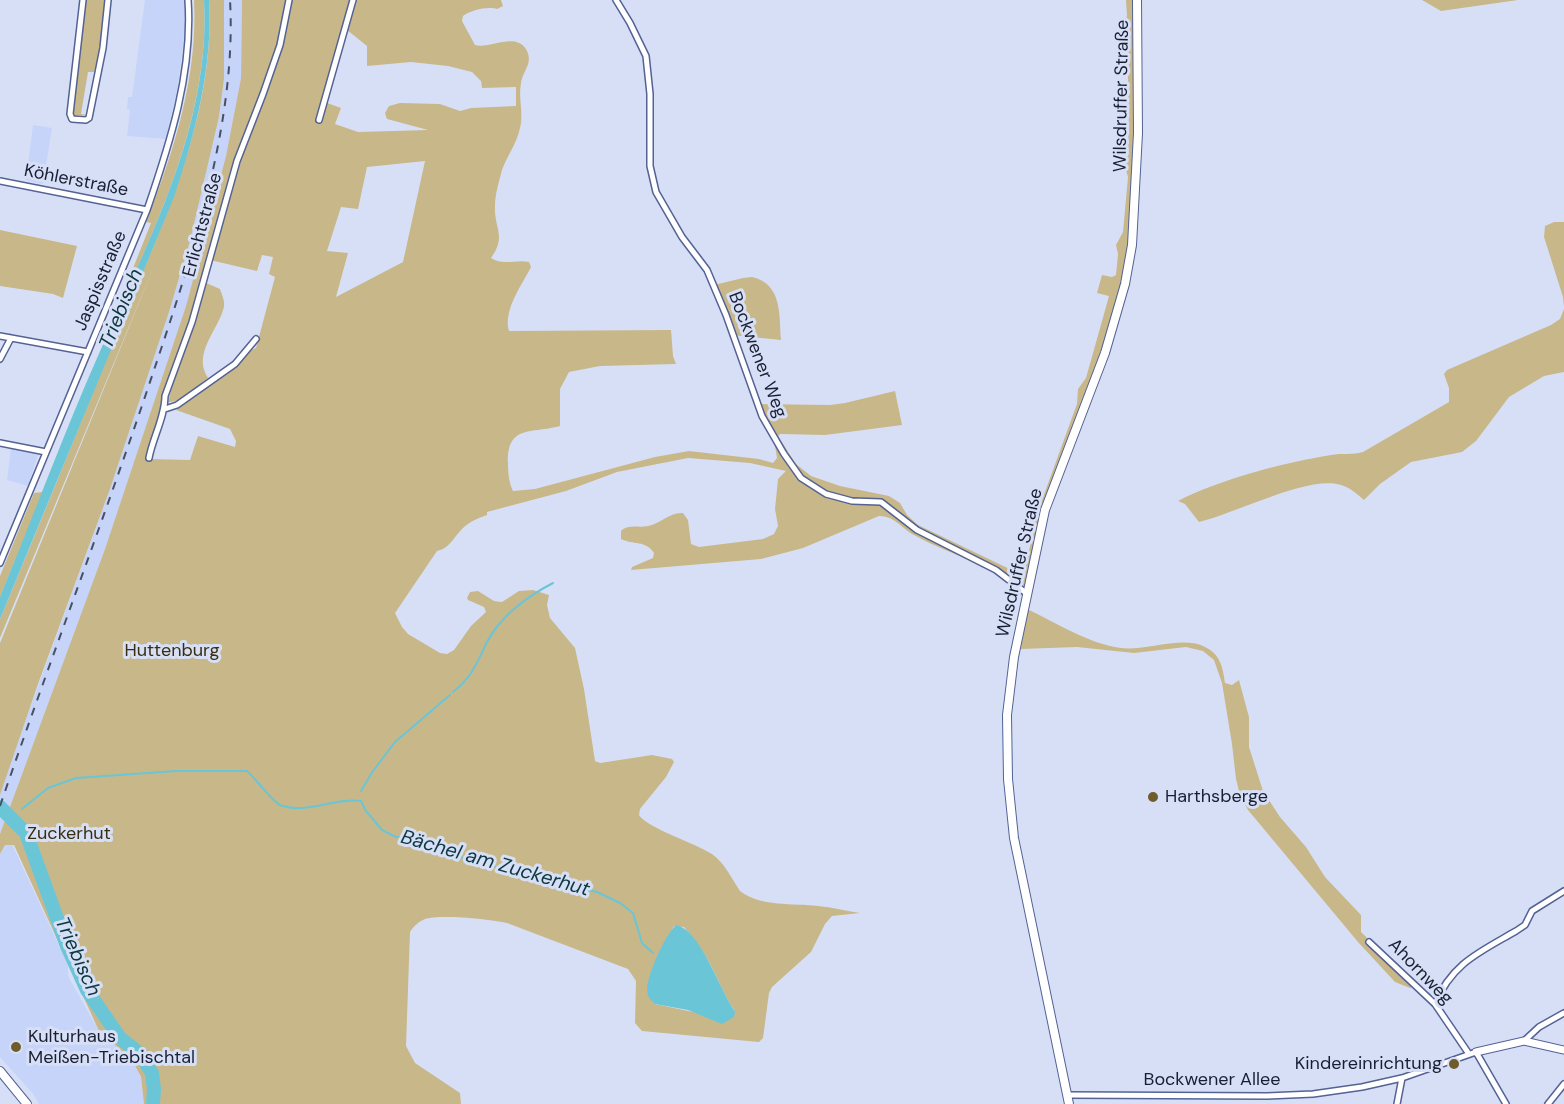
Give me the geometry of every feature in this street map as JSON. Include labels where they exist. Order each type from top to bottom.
[{"type":"main road","name":"Wilsdruffer Straße","points":[[1069,1104],[1019,864],[1010,807],[1006,715],[1008,691],[1026,593],[1045,510],[1105,353],[1132,245],[1138,133],[1137,0]]},
{"type":"main road","points":[[0,1071],[27,1104]]},
{"type":"street","points":[[83,0],[70,114],[72,119],[86,120],[89,117],[103,48],[108,0]]},
{"type":"street","name":"Jaspisstraße","points":[[0,563],[147,210],[165,158],[178,107],[190,26],[188,0]]},
{"type":"street","name":"Erlichtstraße","points":[[149,458],[165,409],[165,396],[192,322],[237,161],[280,45],[289,0]]},
{"type":"street","points":[[319,120],[353,0]]},
{"type":"street","name":"Bockwener Weg","points":[[616,0],[646,56],[650,94],[650,166],[656,192],[682,237],[707,270],[726,315],[762,416],[784,454],[801,478],[826,494],[852,501],[881,502],[917,530],[996,570],[1026,593]]},
{"type":"street","name":"Köhlerstraße","points":[[0,181],[147,210]]},
{"type":"street","points":[[0,336],[88,352]]},
{"type":"street","points":[[0,359],[11,338]]},
{"type":"street","points":[[165,409],[177,405],[235,364],[256,339]]},
{"type":"street","points":[[0,443],[46,452]]},
{"type":"street","points":[[1435,1004],[1448,978],[1461,965],[1525,925],[1532,911],[1564,891]]},
{"type":"street","name":"Ahornweg","points":[[1369,942],[1435,1004],[1473,1053],[1506,1104]]},
{"type":"street","points":[[1524,1041],[1539,1027],[1564,1013]]},
{"type":"street","name":"Bockwener Allee","points":[[1067,1095],[1267,1096],[1313,1094],[1402,1078],[1473,1053],[1524,1041],[1564,1050]]},
{"type":"street","points":[[1397,1104],[1402,1078]]},
{"type":"street","points":[[1548,1104],[1564,1084]]},
{"type":"shaded area","points":[[145,0],[185,0],[186,20],[178,85],[166,139],[127,136],[130,110],[127,109],[128,97],[132,97]]},
{"type":"shaded area","points":[[224,0],[242,0],[241,78],[226,156],[186,306],[105,549],[0,834],[2,785],[110,489],[169,312],[190,241],[219,117],[224,79]]},
{"type":"shaded area","points":[[33,125],[52,128],[43,184],[26,180]]},
{"type":"shaded area","points":[[11,448],[38,455],[28,486],[7,480]]},
{"type":"shaded area","points":[[12,844],[68,965],[68,976],[99,1031],[132,1060],[141,1078],[144,1104],[39,1104],[34,1095],[0,1057],[0,854],[5,845]]},
{"type":"green space","points":[[85,0],[106,0],[100,51],[94,72],[88,72],[81,114],[87,115],[73,115],[71,113]]},
{"type":"green space","points":[[194,0],[204,0],[204,40],[191,119],[167,196],[120,307],[120,301],[151,223],[146,222],[175,141],[182,113],[192,57]]},
{"type":"green space","points":[[209,0],[224,0],[224,79],[219,117],[190,241],[169,312],[110,489],[0,795],[0,643],[156,261],[0,638],[0,619],[149,257],[181,173],[194,130],[203,87],[209,44]]},
{"type":"green space","points":[[242,0],[501,0],[503,6],[497,9],[484,8],[470,12],[463,16],[462,21],[475,45],[516,42],[526,49],[529,58],[520,89],[520,128],[502,170],[495,202],[499,238],[491,258],[500,262],[529,262],[531,267],[511,306],[509,331],[671,330],[673,356],[676,364],[600,366],[569,372],[560,389],[560,426],[523,433],[512,442],[508,466],[513,491],[535,489],[655,457],[689,451],[759,459],[773,463],[777,458],[774,444],[757,404],[830,405],[895,391],[902,425],[825,435],[780,434],[778,436],[796,464],[811,476],[840,486],[889,496],[900,503],[907,515],[918,525],[1020,574],[1024,572],[1033,533],[1032,521],[1038,511],[1077,404],[1078,389],[1086,378],[1109,296],[1097,293],[1102,275],[1112,277],[1116,275],[1118,254],[1116,245],[1123,232],[1128,177],[1123,160],[1128,147],[1129,110],[1124,94],[1128,82],[1128,42],[1124,25],[1127,16],[1126,0],[1137,0],[1134,211],[1116,317],[1055,481],[1025,599],[1014,587],[988,569],[914,535],[889,518],[879,516],[803,548],[761,559],[631,570],[632,567],[653,558],[654,553],[643,544],[621,539],[621,531],[630,527],[653,525],[674,514],[683,513],[688,520],[691,544],[699,547],[763,539],[774,534],[778,526],[775,509],[778,479],[786,471],[750,463],[688,458],[617,472],[566,491],[487,512],[487,515],[462,529],[448,546],[437,551],[395,613],[408,634],[440,653],[447,654],[454,650],[471,626],[486,612],[484,607],[468,600],[470,592],[478,591],[494,601],[502,602],[519,591],[533,590],[549,595],[547,605],[550,618],[575,648],[595,761],[600,763],[652,755],[672,759],[674,762],[666,777],[640,809],[639,815],[651,825],[712,854],[724,866],[740,891],[757,900],[860,913],[832,916],[825,924],[811,952],[772,987],[769,993],[763,1038],[759,1042],[642,1031],[635,1023],[636,981],[628,969],[507,923],[441,917],[420,921],[410,932],[406,1046],[415,1063],[460,1093],[461,1104],[144,1104],[141,1077],[132,1060],[99,1031],[14,845],[5,845],[0,854],[0,834],[105,549],[186,306],[226,156],[241,78]],"holes":[[[347,30],[367,46],[367,66],[411,62],[448,66],[472,72],[481,81],[482,88],[516,87],[516,106],[471,108],[460,111],[440,104],[400,103],[389,106],[385,113],[387,119],[428,130],[358,132],[335,124],[341,108],[327,103]],[[425,161],[403,262],[336,297],[348,253],[327,251],[341,207],[358,209],[367,167]],[[262,255],[273,257],[269,274],[275,277],[256,348],[249,351],[240,363],[176,410],[230,429],[236,441],[235,447],[198,436],[190,460],[149,459],[165,409],[163,396],[177,368],[168,402],[179,400],[208,378],[204,369],[204,351],[224,305],[220,289],[204,282],[210,260],[257,271]],[[674,926],[684,927],[706,957],[735,1011],[698,1013],[655,1004],[657,957]]]},
{"type":"green space","points":[[1422,0],[1518,0],[1441,11]]},
{"type":"green space","points":[[1554,222],[1564,222],[1564,306],[1544,237],[1545,226]]},
{"type":"green space","points":[[0,230],[77,246],[63,298],[53,294],[0,286]]},
{"type":"green space","points":[[752,277],[769,286],[774,294],[779,311],[781,340],[732,335],[714,285]]},
{"type":"green space","points":[[1564,309],[1564,372],[1544,376],[1509,397],[1476,441],[1462,452],[1411,462],[1380,484],[1364,500],[1351,489],[1341,485],[1327,483],[1310,485],[1199,522],[1185,504],[1178,501],[1212,486],[1273,467],[1331,455],[1363,452],[1449,402],[1449,388],[1444,374],[1447,370],[1551,325],[1560,319]]},
{"type":"green space","points":[[43,492],[0,597],[0,576],[34,493]]},
{"type":"green space","points":[[1027,609],[1085,638],[1109,646],[1141,648],[1174,643],[1194,643],[1213,652],[1222,666],[1225,683],[1232,685],[1239,680],[1249,717],[1249,747],[1263,791],[1280,817],[1306,847],[1325,877],[1361,915],[1361,932],[1415,985],[1410,988],[1395,982],[1358,942],[1248,810],[1240,795],[1236,779],[1222,683],[1214,660],[1203,651],[1186,647],[1134,653],[1077,647],[1021,649]]},
{"type":"water","points":[[204,0],[209,0],[210,25],[205,75],[189,149],[174,197],[0,619],[0,597],[75,410],[157,223],[173,180],[198,91],[204,46]]},
{"type":"water","points":[[676,925],[685,929],[702,949],[735,1011],[734,1017],[722,1024],[688,1010],[655,1004],[649,998],[648,982],[654,964],[662,945]]},
{"type":"waterway","points":[[453,692],[469,675],[487,642],[507,615],[534,594],[553,583]]},
{"type":"waterway","points":[[361,791],[395,742],[450,695]]},
{"type":"waterway","name":"Bächel am Zuckerhut","points":[[22,809],[48,788],[76,778],[176,771],[247,771],[280,805],[300,808],[341,801],[361,801],[366,811],[382,830],[396,837],[427,840],[441,849],[470,861],[597,892],[620,903],[633,913],[642,943],[653,953]]},
{"type":"waterway","name":"Triebisch","points":[[0,807],[26,833],[67,946],[87,990],[120,1038],[139,1053],[152,1073],[153,1104]]},
{"type":"railway","points":[[0,806],[135,425],[197,235],[219,140],[226,93],[230,46],[230,0]]},
{"type":"place","name":"Harthsberge","points":[[1153,797]]},
{"type":"place","name":"Kulturhaus Meißen-Triebischtal","points":[[16,1047]]},
{"type":"place","name":"Kindereinrichtung","points":[[1454,1064]]},
{"type":"park label","name":"Huttenburg","points":[[172,651]]},
{"type":"park label","name":"Zuckerhut","points":[[69,834]]}]
